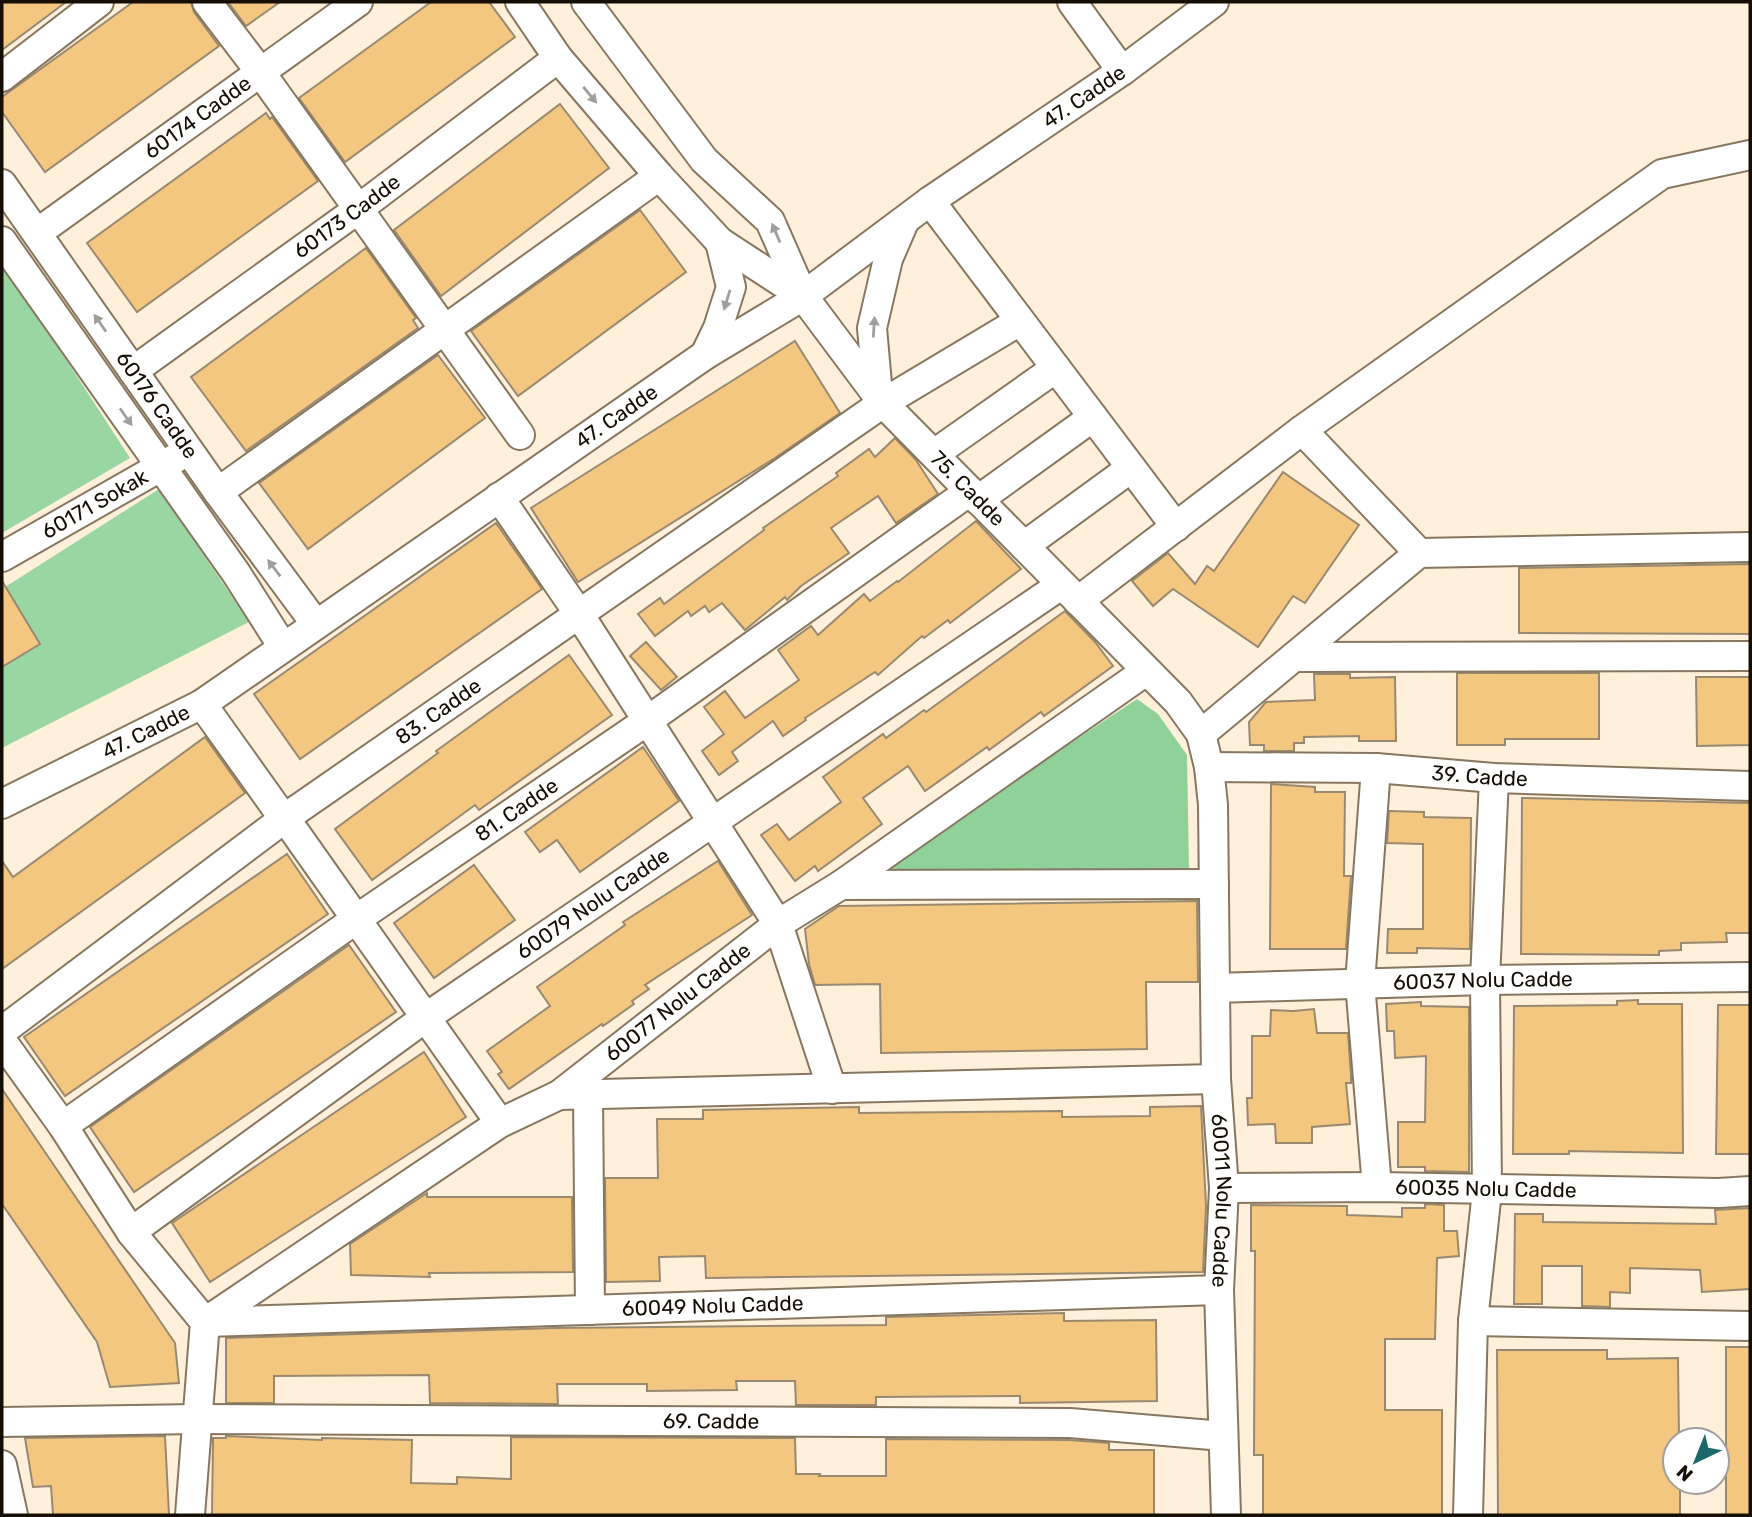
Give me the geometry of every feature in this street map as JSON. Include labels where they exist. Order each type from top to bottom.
[{"type":"street","points":[[2,77],[99,2]]},
{"type":"street","points":[[206,2],[261,73],[520,435]]},
{"type":"street","name":"60174 Cadde","points":[[37,233],[358,2]]},
{"type":"street","points":[[520,2],[558,58],[659,176],[720,242],[803,296]]},
{"type":"street","points":[[586,2],[704,160],[770,221],[803,296]]},
{"type":"street","points":[[1072,2],[1122,71]]},
{"type":"street","name":"47. Cadde","points":[[2,804],[202,704],[315,623],[705,355],[803,296],[930,201],[1122,71],[1214,2]]},
{"type":"street","name":"60173 Cadde","points":[[133,371],[357,210],[558,58]]},
{"type":"street","name":"60079 Nolu Cadde","points":[[131,1232],[425,1018],[712,823],[1176,527],[1302,430],[1662,174],[1750,155]]},
{"type":"street","points":[[218,492],[659,176]]},
{"type":"street","name":"60176 Cadde","points":[[2,184],[188,451],[315,623]]},
{"type":"street","points":[[930,201],[1176,527]]},
{"type":"street","points":[[880,399],[872,328],[888,259],[905,220]]},
{"type":"street","points":[[2,241],[236,573],[283,647]]},
{"type":"street","points":[[705,355],[719,328],[731,287],[720,242]]},
{"type":"street","name":"75. Cadde","points":[[803,296],[880,399],[1178,702],[1201,734]]},
{"type":"street","name":"83. Cadde","points":[[2,1031],[284,819],[579,614],[880,399],[1020,321]]},
{"type":"street","points":[[934,454],[1056,368]]},
{"type":"street","name":"81. Cadde","points":[[63,1126],[355,919],[1093,417]]},
{"type":"street","points":[[1302,430],[1419,553]]},
{"type":"street","name":"60171 Sokak","points":[[2,557],[188,451]]},
{"type":"street","points":[[1024,546],[1131,468]]},
{"type":"street","points":[[499,497],[579,614],[778,924],[832,1089]]},
{"type":"street","points":[[1201,734],[1419,553],[1750,547]]},
{"type":"street","points":[[1294,657],[1750,656]]},
{"type":"street","name":"60077 Nolu Cadde","points":[[205,1322],[500,1123],[559,1095],[778,924],[841,885],[1146,671]]},
{"type":"street","points":[[202,704],[500,1123]]},
{"type":"street","name":"60011 Nolu Cadde","points":[[1201,734],[1209,768],[1213,805],[1216,1079],[1224,1188],[1219,1290],[1226,1515]]},
{"type":"street","name":"39. Cadde","points":[[1209,768],[1376,768],[1494,778],[1750,786]]},
{"type":"street","points":[[1376,768],[1360,983],[1377,1187]]},
{"type":"street","points":[[1468,1515],[1474,1321],[1487,1191],[1485,980],[1494,778]]},
{"type":"street","points":[[841,885],[1214,884]]},
{"type":"street","name":"60037 Nolu Cadde","points":[[1215,988],[1485,980],[1750,977]]},
{"type":"street","points":[[2,1041],[63,1126],[131,1232],[205,1322],[190,1515]]},
{"type":"street","points":[[559,1095],[1216,1079]]},
{"type":"street","points":[[588,1095],[590,1310]]},
{"type":"street","name":"60035 Nolu Cadde","points":[[1224,1188],[1377,1187],[1706,1193],[1750,1191]]},
{"type":"street","name":"60049 Nolu Cadde","points":[[205,1322],[1219,1290]]},
{"type":"street","points":[[1474,1321],[1750,1326]]},
{"type":"street","name":"69. Cadde","points":[[2,1422],[197,1419],[1070,1423],[1223,1436]]},
{"type":"street","points":[[2,1465],[13,1515]]},
{"type":"green space","points":[[4,264],[130,458],[2,533],[2,266]]},
{"type":"green space","points":[[159,489],[249,622],[2,748],[2,589]]},
{"type":"green space","points":[[1137,699],[1158,714],[1187,755],[1189,870],[869,877]]},
{"type":"building","points":[[2,2],[66,2],[2,50]]},
{"type":"building","points":[[133,2],[191,2],[194,12],[219,46],[45,172],[2,112],[2,97]]},
{"type":"building","points":[[228,2],[280,2],[246,26]]},
{"type":"building","points":[[431,2],[489,2],[515,37],[345,162],[299,98]]},
{"type":"building","points":[[560,104],[609,168],[441,296],[394,230]]},
{"type":"building","points":[[266,113],[270,119],[272,117],[318,181],[137,312],[87,243]]},
{"type":"building","points":[[640,210],[686,272],[518,396],[471,331]]},
{"type":"building","points":[[366,248],[416,318],[413,320],[418,328],[246,451],[191,377]]},
{"type":"building","points":[[795,341],[840,413],[775,458],[578,582],[531,508]]},
{"type":"building","points":[[438,355],[485,418],[308,549],[259,483]]},
{"type":"building","points":[[895,438],[916,460],[938,494],[896,523],[878,496],[831,528],[849,553],[801,586],[787,600],[785,597],[745,630],[722,603],[709,612],[705,606],[691,616],[688,611],[655,636],[638,614],[660,598],[664,604],[764,530],[763,528],[838,476],[836,473],[869,449],[875,457]]},
{"type":"building","points":[[1283,472],[1359,525],[1305,603],[1293,596],[1258,647],[1173,589],[1153,606],[1132,581],[1168,553],[1195,584],[1207,566],[1214,571]]},
{"type":"building","points":[[976,521],[1021,569],[950,623],[948,620],[924,638],[922,636],[878,675],[875,672],[805,718],[806,720],[783,736],[773,721],[732,752],[738,761],[719,775],[702,751],[724,734],[704,707],[725,691],[745,718],[799,680],[778,650],[811,626],[818,635],[864,594],[870,601]]},
{"type":"building","points":[[496,523],[542,589],[300,759],[254,694]]},
{"type":"building","points":[[1750,564],[1750,634],[1519,633],[1519,568]]},
{"type":"building","points":[[2,581],[40,644],[2,667]]},
{"type":"building","points":[[1065,611],[1095,642],[1113,666],[1044,716],[1041,712],[989,750],[987,747],[925,791],[908,766],[863,798],[882,824],[818,871],[815,866],[795,881],[761,835],[777,824],[789,840],[841,802],[823,777],[883,734],[886,738],[924,710],[926,712]]},
{"type":"building","points":[[646,642],[677,677],[661,690],[630,656]]},
{"type":"building","points":[[569,655],[612,715],[479,810],[475,805],[372,880],[335,829],[438,753],[436,751]]},
{"type":"building","points":[[1457,673],[1599,673],[1599,739],[1505,739],[1505,745],[1457,745]]},
{"type":"building","points":[[1314,674],[1350,674],[1350,678],[1395,677],[1396,741],[1359,741],[1359,736],[1304,737],[1304,743],[1294,743],[1294,751],[1264,751],[1264,745],[1250,745],[1249,722],[1266,702],[1315,700]]},
{"type":"building","points":[[1696,677],[1750,677],[1750,745],[1697,746]]},
{"type":"building","points":[[205,737],[245,793],[2,969],[2,861],[13,877]]},
{"type":"building","points":[[643,747],[679,801],[580,872],[557,840],[540,852],[525,832]]},
{"type":"building","points":[[1271,784],[1315,787],[1315,792],[1345,792],[1344,876],[1351,876],[1346,949],[1270,949]]},
{"type":"building","points":[[1522,798],[1750,803],[1750,933],[1726,933],[1727,942],[1681,943],[1681,950],[1659,951],[1659,955],[1521,954]]},
{"type":"building","points":[[1389,811],[1424,812],[1424,817],[1471,818],[1470,949],[1417,948],[1417,953],[1387,953],[1388,929],[1423,929],[1423,844],[1387,843]]},
{"type":"building","points":[[287,854],[328,914],[65,1096],[24,1037]]},
{"type":"building","points":[[718,861],[752,915],[645,985],[649,989],[632,1001],[634,1004],[509,1089],[498,1074],[502,1072],[487,1051],[550,1006],[537,987],[625,925],[623,922]]},
{"type":"building","points":[[474,865],[515,920],[434,978],[394,923]]},
{"type":"building","points":[[1197,901],[1198,982],[1146,982],[1147,1049],[881,1053],[880,984],[815,985],[809,964],[805,929],[839,906]]},
{"type":"building","points":[[349,945],[396,1012],[134,1192],[90,1127]]},
{"type":"building","points":[[1638,1000],[1638,1004],[1682,1004],[1683,1153],[1569,1151],[1569,1154],[1513,1154],[1514,1006],[1617,1005],[1617,1001]]},
{"type":"building","points":[[1421,1002],[1421,1006],[1469,1007],[1469,1172],[1398,1167],[1398,1122],[1425,1122],[1426,1056],[1395,1058],[1394,1031],[1387,1031],[1386,1004]]},
{"type":"building","points":[[1718,1005],[1750,1005],[1750,1154],[1716,1154]]},
{"type":"building","points":[[1314,1009],[1317,1033],[1348,1033],[1351,1083],[1346,1083],[1350,1124],[1312,1127],[1312,1143],[1276,1143],[1275,1124],[1248,1125],[1247,1098],[1252,1098],[1252,1036],[1270,1036],[1271,1010]]},
{"type":"building","points":[[424,1052],[466,1117],[210,1282],[172,1223]]},
{"type":"building","points":[[2,1089],[175,1343],[179,1383],[110,1387],[97,1342],[2,1204]]},
{"type":"building","points":[[1201,1106],[1206,1206],[1203,1272],[706,1278],[705,1256],[659,1257],[660,1281],[606,1282],[605,1178],[658,1178],[657,1119],[703,1119],[703,1110],[859,1107],[859,1113],[1062,1111],[1062,1117],[1150,1116],[1150,1107]]},
{"type":"building","points":[[427,1193],[427,1197],[572,1197],[573,1272],[429,1273],[430,1277],[351,1275],[350,1244]]},
{"type":"building","points":[[1425,1204],[1444,1205],[1444,1231],[1457,1231],[1459,1256],[1437,1258],[1435,1339],[1385,1339],[1385,1410],[1442,1410],[1442,1515],[1263,1515],[1263,1455],[1254,1455],[1255,1251],[1251,1251],[1251,1205],[1347,1206],[1347,1215],[1402,1217],[1402,1208],[1425,1208]]},
{"type":"building","points":[[1750,1208],[1750,1289],[1702,1292],[1700,1270],[1630,1268],[1630,1293],[1610,1292],[1610,1307],[1582,1306],[1582,1266],[1542,1266],[1542,1304],[1514,1304],[1515,1214],[1543,1214],[1543,1222],[1716,1224],[1715,1210]]},
{"type":"building","points":[[1064,1313],[1064,1321],[1156,1320],[1157,1401],[1020,1403],[1020,1396],[876,1397],[876,1405],[796,1405],[795,1381],[736,1381],[737,1390],[647,1391],[647,1384],[557,1384],[558,1404],[430,1403],[429,1375],[274,1376],[274,1403],[226,1403],[226,1338],[554,1328],[886,1325],[886,1317]]},
{"type":"building","points":[[1726,1347],[1750,1347],[1750,1515],[1726,1515],[1726,1496],[1731,1496],[1731,1426],[1726,1426]]},
{"type":"building","points":[[1497,1350],[1607,1350],[1607,1359],[1678,1358],[1679,1426],[1661,1426],[1661,1496],[1680,1496],[1680,1515],[1498,1515]]},
{"type":"building","points":[[165,1436],[169,1515],[53,1515],[51,1486],[33,1487],[25,1438]]},
{"type":"building","points":[[226,1436],[412,1440],[411,1483],[457,1484],[457,1477],[511,1479],[511,1437],[795,1438],[796,1474],[820,1474],[819,1476],[886,1476],[886,1439],[1069,1440],[1109,1443],[1109,1450],[1154,1450],[1154,1515],[212,1515],[213,1438]]}]
